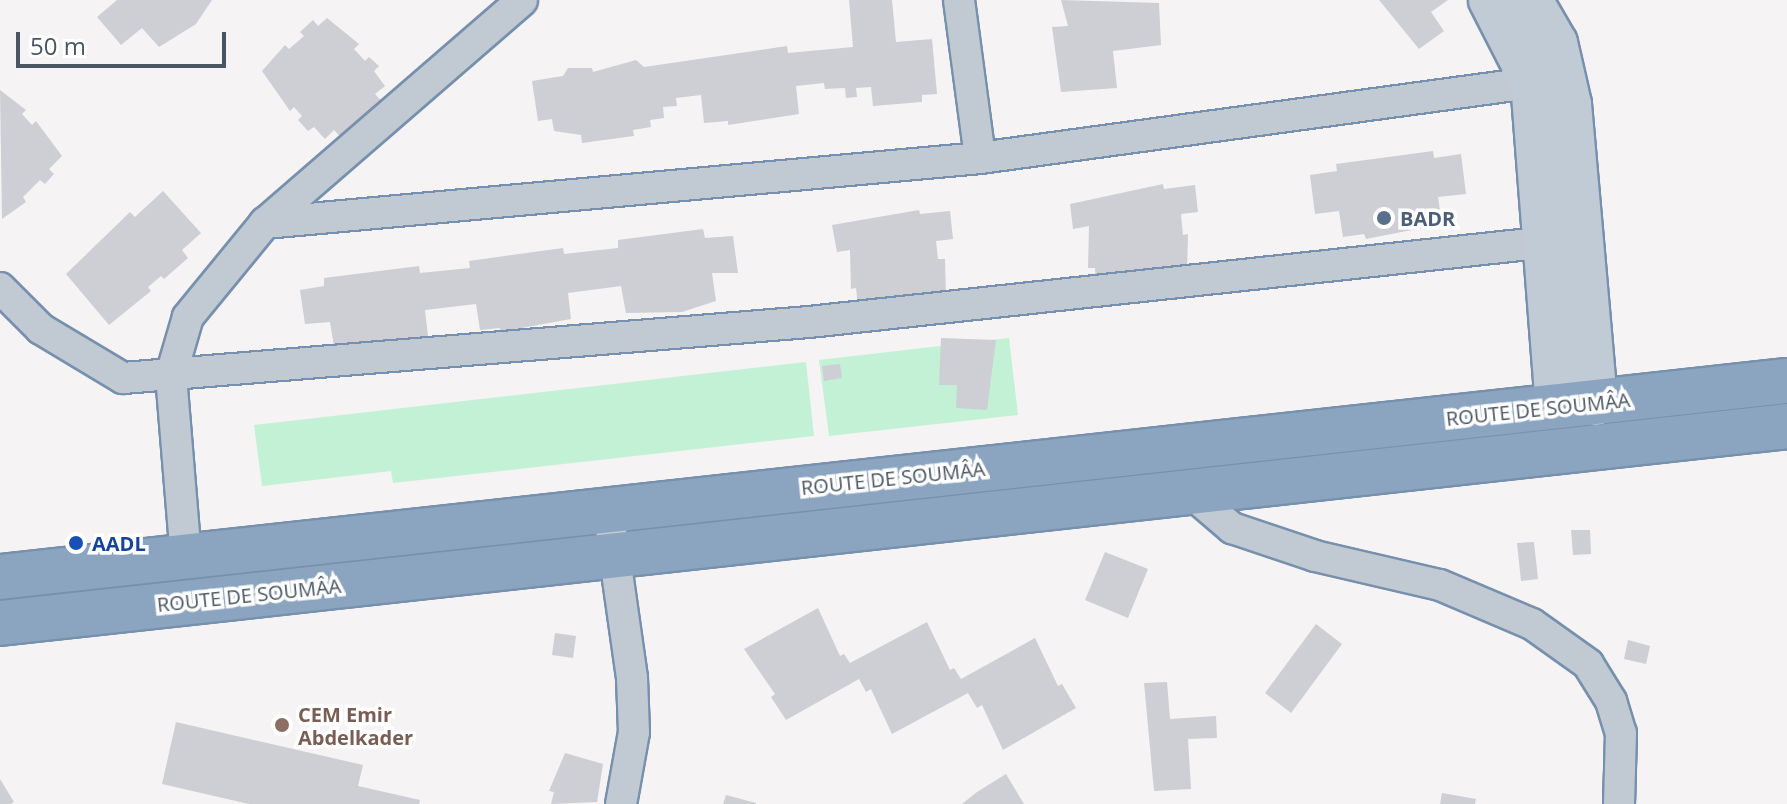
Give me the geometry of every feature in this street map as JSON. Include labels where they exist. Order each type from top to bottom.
[{"type":"highway","name":"ROUTE DE SOUMÂA","points":[[0,577],[1787,381]]},
{"type":"highway","name":"ROUTE DE SOUMÂA","points":[[0,623],[1184,490],[1787,426]]},
{"type":"street","points":[[186,558],[171,375],[188,317],[265,223],[522,0]]},
{"type":"street","points":[[959,0],[980,158]]},
{"type":"street","points":[[1490,0],[1548,80],[1577,405]]},
{"type":"street","points":[[1531,0],[1556,43],[1548,80],[1548,242],[1577,405]]},
{"type":"street","points":[[265,223],[980,158],[1548,80]]},
{"type":"street","points":[[0,288],[41,329],[99,368],[123,378],[809,322],[1548,242]]},
{"type":"street","points":[[1169,447],[1184,490],[1232,528],[1315,556],[1440,585],[1532,624],[1588,664],[1611,701],[1621,733],[1619,804]]},
{"type":"street","points":[[608,509],[633,705],[621,804]]},
{"type":"green space","points":[[1009,338],[1018,415],[829,436],[819,360]]},
{"type":"green space","points":[[806,362],[814,436],[393,483],[391,471],[262,486],[254,425]]},
{"type":"building","points":[[117,0],[212,0],[196,24],[159,47],[142,28],[121,45],[97,17]]},
{"type":"building","points":[[849,0],[892,0],[896,42],[932,39],[937,94],[922,95],[922,102],[873,106],[871,87],[856,88],[857,97],[846,98],[845,88],[825,89],[824,83],[796,86],[799,114],[728,125],[728,121],[704,123],[701,95],[676,98],[677,106],[663,107],[664,118],[650,120],[651,127],[633,130],[634,136],[582,143],[581,135],[554,131],[552,119],[538,121],[532,81],[563,76],[568,68],[592,68],[593,72],[636,60],[644,67],[787,46],[788,53],[853,47]]},
{"type":"building","points":[[1061,0],[1159,3],[1161,45],[1113,51],[1117,88],[1061,92],[1052,27],[1068,26]]},
{"type":"building","points":[[1379,0],[1448,0],[1431,12],[1444,31],[1419,49]]},
{"type":"building","points":[[327,18],[359,44],[354,49],[365,61],[369,57],[379,66],[374,71],[385,86],[375,94],[385,105],[344,141],[334,130],[325,139],[314,127],[308,131],[298,120],[302,116],[294,107],[290,111],[262,71],[285,45],[289,49],[304,36],[300,32],[313,20],[318,26]]},
{"type":"building","points":[[0,90],[26,110],[22,114],[32,125],[36,121],[62,156],[49,169],[54,174],[45,184],[40,180],[23,197],[26,202],[2,219]]},
{"type":"building","points":[[1433,151],[1434,158],[1461,154],[1466,194],[1438,197],[1442,224],[1366,239],[1364,234],[1343,237],[1339,211],[1315,214],[1310,175],[1337,171],[1336,164]]},
{"type":"building","points":[[1163,184],[1164,189],[1195,185],[1198,212],[1181,214],[1183,235],[1188,234],[1187,271],[1096,283],[1095,268],[1088,268],[1089,226],[1073,229],[1070,204]]},
{"type":"building","points":[[163,191],[201,233],[182,250],[188,258],[164,279],[161,276],[148,287],[151,291],[109,325],[66,274],[130,212],[135,217]]},
{"type":"building","points":[[919,210],[920,214],[950,211],[953,239],[936,241],[938,259],[945,259],[946,297],[858,306],[856,288],[851,289],[850,250],[837,252],[832,225]]},
{"type":"building","points":[[703,229],[705,238],[733,236],[738,273],[712,273],[716,301],[682,312],[626,313],[621,286],[568,293],[571,319],[500,332],[500,328],[480,330],[476,304],[425,310],[428,336],[409,339],[409,345],[334,347],[330,322],[305,324],[300,290],[324,286],[324,278],[419,266],[420,273],[470,268],[469,261],[563,248],[564,254],[618,248],[618,240]]},
{"type":"building","points":[[941,338],[996,340],[987,410],[956,408],[957,385],[939,385]]},
{"type":"building","points":[[840,364],[842,378],[824,381],[822,366]]},
{"type":"building","points":[[1571,530],[1590,530],[1591,554],[1573,555]]},
{"type":"building","points":[[1534,542],[1538,579],[1521,581],[1517,543]]},
{"type":"building","points":[[1105,552],[1148,569],[1128,618],[1085,600]]},
{"type":"building","points":[[818,608],[840,656],[844,654],[850,663],[927,622],[950,670],[954,668],[961,679],[1035,638],[1058,686],[1062,684],[1076,708],[1003,750],[982,705],[977,708],[968,693],[892,734],[871,689],[866,692],[859,679],[786,720],[771,697],[775,694],[744,649]]},
{"type":"building","points":[[1316,624],[1342,644],[1291,713],[1265,693]]},
{"type":"building","points":[[555,633],[576,636],[573,658],[552,655]]},
{"type":"building","points":[[1628,640],[1650,646],[1646,664],[1624,659]]},
{"type":"building","points":[[1167,682],[1170,719],[1216,716],[1217,738],[1188,739],[1191,789],[1154,791],[1144,683]]},
{"type":"building","points":[[176,722],[363,765],[358,786],[420,800],[419,804],[249,804],[162,784]]},
{"type":"building","points":[[565,753],[603,764],[597,802],[551,804],[554,792],[549,791]]},
{"type":"building","points":[[1006,774],[1024,804],[962,804],[977,792]]},
{"type":"building","points":[[0,779],[14,802],[11,804],[0,804]]},
{"type":"building","points":[[1442,793],[1476,799],[1475,804],[1440,804]]},
{"type":"building","points":[[726,795],[756,803],[756,804],[723,804]]},
{"type":"place","name":"BADR","points":[[1384,218]]},
{"type":"place","name":"AADL","points":[[76,543]]},
{"type":"place","name":"CEM Emir Abdelkader","points":[[282,725]]}]
